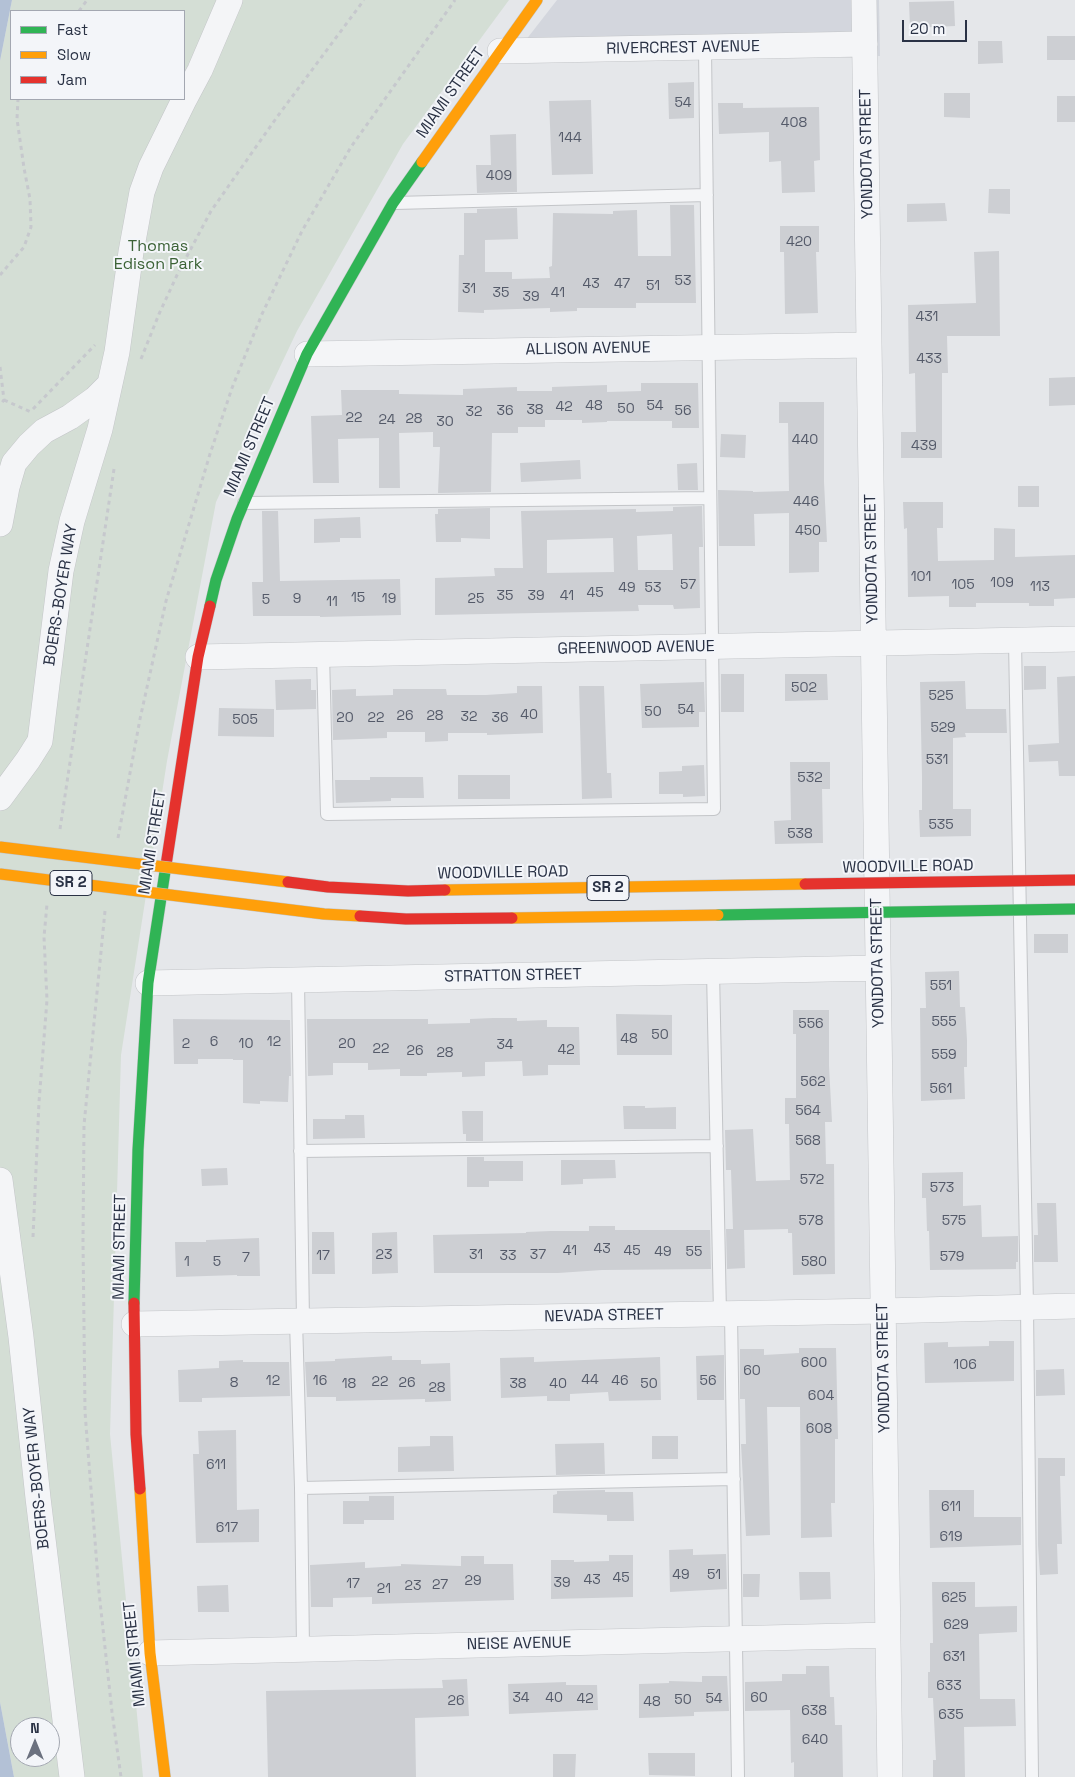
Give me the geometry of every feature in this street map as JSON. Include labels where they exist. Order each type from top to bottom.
[{"type":"main road","name":"MIAMI STREET","points":[[165,1777],[150,1653],[136,1434],[134,1324],[138,1150],[148,983],[198,657],[216,580],[244,503],[307,354],[393,202],[537,0]]},
{"type":"main road","name":"WOODVILLE ROAD","points":[[0,847],[328,887],[408,891],[1075,880]]},
{"type":"main road","name":"SR 2","points":[[0,874],[324,914],[406,919],[1075,909]]},
{"type":"street","name":"BOERS-BOYER WAY","points":[[185,98],[200,70],[230,0]]},
{"type":"street","name":"YONDOTA STREET","points":[[864,0],[890,1777]]},
{"type":"street","name":"RIVERCREST AVENUE","points":[[500,51],[865,44]]},
{"type":"street","name":"BOERS-BOYER WAY","points":[[0,798],[40,741],[61,572],[72,520],[100,429],[117,352],[134,228],[142,192],[151,167],[184,100]]},
{"type":"street","name":"ALLISON AVENUE","points":[[307,354],[870,345]]},
{"type":"street","points":[[0,524],[14,463],[29,444],[44,431],[70,417],[95,399],[110,384]]},
{"type":"street","name":"GREENWOOD AVENUE","points":[[198,657],[1075,639]]},
{"type":"street","name":"STRATTON STREET","points":[[148,983],[878,968]]},
{"type":"street","name":"BOERS-BOYER WAY","points":[[0,1180],[4,1222],[22,1337],[40,1517],[72,1777]]},
{"type":"street","name":"NEVADA STREET","points":[[134,1324],[1075,1306]]},
{"type":"street","name":"NEISE AVENUE","points":[[150,1653],[888,1635]]},
{"type":"lane","points":[[322,654],[327,814],[714,810],[705,48]]},
{"type":"lane","points":[[393,202],[707,195]]},
{"type":"lane","points":[[244,503],[710,498]]},
{"type":"lane","points":[[1015,641],[1027,1307],[1032,1777]]},
{"type":"lane","points":[[713,971],[717,1146],[734,1479],[738,1777]]},
{"type":"lane","points":[[298,980],[299,1321],[303,1649]]},
{"type":"lane","points":[[300,1152],[717,1146]]},
{"type":"lane","points":[[301,1488],[734,1479]]},
{"type":"path","points":[[0,275],[24,247],[31,227],[30,199],[17,119],[18,100]]},
{"type":"path","points":[[4,400],[31,412],[96,343]]},
{"type":"path","points":[[0,367],[4,400],[0,405]]},
{"type":"shaded area","points":[[557,0],[879,0],[880,56],[515,54]]},
{"type":"green space","name":"Thomas Edison Park","points":[[12,0],[509,0],[403,144],[297,331],[216,502],[167,761],[121,1055],[110,1434],[143,1777],[14,1777],[12,1767],[60,1767],[60,1717],[10,1717],[10,1756],[0,1702],[0,61],[10,10],[10,100],[185,100],[185,10],[10,10]]},
{"type":"water","points":[[0,0],[12,0],[10,10],[0,61]]},
{"type":"water","points":[[0,1702],[10,1756],[10,1767],[12,1767],[14,1777],[0,1777]]},
{"type":"building","points":[[954,1],[955,26],[910,28],[909,2]]},
{"type":"building","points":[[1047,36],[1075,36],[1075,60],[1047,60]]},
{"type":"building","points":[[978,41],[1002,41],[1003,63],[978,64]]},
{"type":"building","points":[[694,82],[694,118],[669,119],[668,83]]},
{"type":"building","points":[[944,93],[970,93],[970,118],[944,117]]},
{"type":"building","points":[[1057,96],[1075,96],[1075,122],[1057,122]]},
{"type":"building","points":[[591,100],[593,174],[552,175],[549,101]]},
{"type":"building","points":[[718,103],[743,103],[743,108],[819,107],[820,160],[814,161],[815,192],[782,193],[781,161],[769,162],[769,132],[719,134]]},
{"type":"building","points":[[516,134],[517,192],[477,193],[476,165],[491,165],[490,135]]},
{"type":"building","points":[[989,189],[1010,189],[1010,214],[988,213]]},
{"type":"building","points":[[945,203],[947,221],[907,222],[907,204]]},
{"type":"building","points":[[670,205],[694,205],[696,303],[636,303],[636,308],[577,308],[577,311],[550,312],[550,308],[484,310],[484,313],[458,312],[459,255],[464,255],[464,213],[477,213],[477,209],[517,208],[518,239],[485,240],[485,272],[512,272],[512,279],[550,278],[549,267],[552,266],[553,213],[613,214],[613,211],[637,210],[638,256],[671,256]]},
{"type":"building","points":[[780,226],[819,226],[819,252],[816,252],[818,313],[785,314],[784,252],[780,252]]},
{"type":"building","points":[[999,251],[1000,336],[947,336],[948,373],[942,373],[942,458],[901,458],[901,432],[916,432],[915,373],[909,374],[908,305],[976,303],[974,252]]},
{"type":"building","points":[[1075,377],[1075,405],[1049,406],[1049,378]]},
{"type":"building","points":[[641,383],[698,383],[699,428],[672,428],[672,421],[582,423],[582,420],[545,420],[545,427],[518,427],[518,433],[492,433],[491,492],[438,493],[440,447],[433,447],[433,432],[399,433],[400,488],[379,488],[379,438],[338,439],[339,483],[313,483],[311,416],[342,415],[341,390],[399,390],[399,394],[463,395],[463,389],[517,387],[517,391],[552,391],[552,387],[607,385],[607,392],[641,391]]},
{"type":"building","points":[[779,402],[824,402],[824,482],[827,542],[819,542],[819,572],[789,573],[789,513],[754,514],[755,546],[719,546],[718,490],[753,492],[789,491],[788,423],[779,423]]},
{"type":"building","points":[[721,434],[746,435],[745,458],[720,457]]},
{"type":"building","points":[[580,460],[581,479],[521,482],[520,463]]},
{"type":"building","points":[[697,463],[698,490],[678,490],[677,464]]},
{"type":"building","points":[[1018,486],[1039,486],[1039,507],[1018,507]]},
{"type":"building","points":[[903,502],[943,502],[943,528],[937,528],[938,561],[994,560],[994,528],[1015,529],[1015,557],[1075,555],[1075,598],[1054,599],[1054,606],[1029,606],[1029,603],[976,603],[976,607],[949,607],[949,596],[908,597],[907,528],[904,529]]},
{"type":"building","points":[[702,506],[703,547],[699,547],[700,608],[674,609],[673,605],[638,605],[639,611],[435,615],[435,578],[495,576],[494,568],[523,568],[521,511],[636,509],[636,512],[673,511],[673,507]],"holes":[[[672,534],[673,570],[638,570],[637,536]],[[613,538],[614,572],[547,573],[547,540]]]},
{"type":"building","points":[[490,508],[490,539],[461,538],[461,542],[436,542],[435,514],[438,514],[438,509]]},
{"type":"building","points":[[262,511],[278,511],[280,581],[400,579],[401,615],[253,616],[252,582],[263,582]]},
{"type":"building","points":[[360,517],[361,538],[340,538],[340,542],[314,543],[314,519]]},
{"type":"building","points":[[1024,666],[1046,666],[1046,689],[1024,690]]},
{"type":"building","points":[[721,674],[744,674],[744,712],[721,712]]},
{"type":"building","points":[[785,674],[827,674],[828,700],[785,701]]},
{"type":"building","points":[[1075,676],[1075,776],[1059,776],[1058,761],[1029,762],[1028,745],[1059,743],[1057,677]]},
{"type":"building","points":[[311,679],[311,690],[316,690],[316,709],[276,710],[275,680]]},
{"type":"building","points":[[965,681],[966,709],[1006,709],[1007,733],[965,733],[966,737],[953,738],[953,809],[971,809],[971,836],[920,837],[919,810],[922,810],[922,777],[920,682]]},
{"type":"building","points":[[704,682],[705,712],[699,712],[699,727],[642,728],[640,684]]},
{"type":"building","points":[[517,686],[542,686],[543,733],[487,735],[487,733],[448,733],[448,741],[425,742],[425,732],[387,732],[387,738],[333,740],[332,690],[356,689],[356,696],[393,695],[393,689],[446,689],[447,695],[486,695],[517,693]]},
{"type":"building","points":[[579,686],[604,686],[607,773],[611,773],[612,798],[582,799]]},
{"type":"building","points":[[219,708],[274,709],[274,737],[218,736]]},
{"type":"building","points":[[790,762],[830,762],[830,789],[822,789],[823,843],[775,844],[774,821],[791,820]]},
{"type":"building","points":[[704,765],[705,796],[683,797],[683,794],[659,794],[659,772],[682,771],[682,766]]},
{"type":"building","points":[[458,775],[510,775],[510,799],[458,799]]},
{"type":"building","points":[[370,777],[423,777],[424,798],[391,798],[391,801],[336,803],[335,780],[370,780]]},
{"type":"building","points":[[1034,934],[1068,934],[1068,953],[1034,953]]},
{"type":"building","points":[[959,971],[960,1007],[965,1007],[967,1040],[967,1067],[964,1067],[965,1099],[921,1101],[920,1008],[926,1008],[925,972]]},
{"type":"building","points":[[793,1010],[829,1010],[832,1122],[825,1122],[826,1164],[834,1164],[835,1274],[793,1275],[792,1233],[788,1233],[788,1229],[744,1230],[745,1268],[727,1269],[726,1229],[733,1229],[731,1170],[726,1170],[725,1130],[753,1129],[756,1181],[790,1180],[789,1124],[785,1124],[785,1098],[796,1098],[796,1034],[793,1034]]},
{"type":"building","points":[[616,1014],[672,1015],[672,1055],[617,1055]]},
{"type":"building","points":[[517,1018],[517,1021],[547,1020],[547,1027],[579,1027],[580,1065],[548,1065],[548,1075],[523,1076],[522,1061],[485,1062],[485,1076],[462,1077],[462,1072],[427,1073],[427,1076],[400,1076],[400,1069],[368,1070],[368,1063],[333,1063],[333,1075],[308,1076],[307,1019],[428,1019],[428,1024],[470,1023],[470,1019]]},
{"type":"building","points":[[173,1019],[290,1020],[291,1076],[289,1076],[288,1102],[260,1101],[260,1104],[243,1103],[243,1060],[198,1059],[198,1064],[174,1064]]},
{"type":"building","points":[[623,1106],[645,1106],[645,1108],[676,1107],[676,1129],[624,1129]]},
{"type":"building","points":[[462,1111],[483,1111],[483,1141],[466,1141],[466,1134],[463,1134]]},
{"type":"building","points":[[345,1115],[364,1115],[365,1138],[313,1139],[313,1119],[345,1119]]},
{"type":"building","points":[[467,1157],[484,1157],[484,1161],[523,1161],[523,1181],[489,1181],[489,1187],[467,1187]]},
{"type":"building","points":[[561,1160],[615,1160],[616,1178],[583,1179],[583,1184],[561,1185]]},
{"type":"building","points":[[227,1168],[228,1185],[202,1186],[201,1169]]},
{"type":"building","points":[[963,1172],[963,1206],[981,1205],[982,1237],[1018,1236],[1018,1262],[1016,1262],[1016,1269],[930,1270],[929,1231],[927,1231],[926,1198],[922,1198],[922,1173]]},
{"type":"building","points":[[1037,1203],[1056,1203],[1058,1262],[1034,1262],[1034,1235],[1038,1235]]},
{"type":"building","points":[[589,1226],[615,1226],[615,1230],[710,1230],[711,1269],[602,1270],[558,1273],[434,1273],[433,1235],[589,1231]]},
{"type":"building","points":[[312,1232],[334,1232],[335,1274],[312,1274]]},
{"type":"building","points":[[397,1232],[398,1273],[372,1274],[372,1233]]},
{"type":"building","points":[[259,1238],[260,1276],[176,1277],[175,1242]]},
{"type":"building","points":[[989,1341],[1014,1341],[1014,1381],[925,1383],[924,1343],[948,1342],[948,1347],[989,1346]]},
{"type":"building","points":[[799,1348],[836,1348],[838,1439],[835,1439],[835,1503],[831,1503],[832,1537],[801,1538],[800,1407],[767,1407],[770,1535],[746,1536],[741,1444],[746,1444],[745,1399],[740,1399],[740,1349],[764,1349],[764,1355],[799,1353]]},
{"type":"building","points":[[724,1355],[724,1400],[697,1400],[696,1356]]},
{"type":"building","points":[[392,1356],[392,1360],[421,1360],[421,1364],[450,1363],[451,1401],[425,1402],[425,1399],[336,1401],[336,1397],[307,1397],[305,1362]]},
{"type":"building","points":[[534,1357],[534,1362],[660,1357],[661,1400],[609,1401],[608,1392],[570,1394],[570,1401],[547,1401],[547,1396],[501,1398],[500,1358]]},
{"type":"building","points":[[243,1360],[243,1362],[289,1362],[290,1396],[202,1398],[202,1402],[179,1402],[178,1370],[219,1368],[219,1361]]},
{"type":"building","points":[[1064,1369],[1065,1395],[1036,1396],[1036,1370]]},
{"type":"building","points":[[236,1430],[237,1510],[259,1509],[259,1542],[196,1543],[193,1454],[199,1454],[198,1431]]},
{"type":"building","points":[[430,1436],[453,1436],[454,1471],[398,1472],[398,1447],[430,1446]]},
{"type":"building","points":[[652,1436],[678,1436],[678,1459],[652,1459]]},
{"type":"building","points":[[604,1443],[605,1474],[556,1475],[555,1444]]},
{"type":"building","points":[[1038,1458],[1065,1458],[1065,1476],[1060,1476],[1062,1544],[1057,1544],[1058,1574],[1040,1575]]},
{"type":"building","points":[[605,1490],[605,1492],[633,1492],[634,1521],[607,1521],[607,1515],[553,1513],[553,1495],[557,1494],[557,1491]]},
{"type":"building","points":[[929,1490],[974,1490],[974,1517],[1021,1517],[1021,1545],[930,1548]]},
{"type":"building","points":[[369,1496],[394,1496],[394,1520],[364,1520],[364,1524],[343,1524],[343,1501],[369,1501]]},
{"type":"building","points":[[693,1549],[693,1555],[726,1554],[727,1589],[670,1592],[669,1550]]},
{"type":"building","points":[[609,1555],[633,1555],[633,1597],[551,1599],[551,1560],[574,1560],[574,1562],[609,1561]]},
{"type":"building","points":[[461,1556],[484,1556],[484,1564],[513,1564],[514,1600],[372,1604],[372,1597],[333,1598],[333,1607],[311,1607],[310,1565],[365,1562],[365,1568],[401,1566],[401,1564],[461,1566]]},
{"type":"building","points":[[799,1572],[830,1572],[831,1599],[800,1600]]},
{"type":"building","points":[[743,1574],[760,1574],[759,1597],[743,1597]]},
{"type":"building","points":[[932,1582],[975,1582],[975,1607],[1017,1606],[1017,1632],[979,1634],[980,1699],[1015,1699],[1016,1726],[964,1727],[965,1777],[933,1777],[933,1760],[936,1760],[933,1698],[928,1698],[930,1643],[933,1643]]},
{"type":"building","points":[[228,1585],[229,1612],[198,1612],[197,1586]]},
{"type":"building","points":[[806,1666],[829,1666],[830,1697],[834,1697],[835,1725],[842,1725],[843,1777],[794,1777],[794,1762],[791,1763],[790,1710],[745,1711],[745,1682],[782,1681],[782,1674],[806,1674]]},
{"type":"building","points":[[702,1676],[727,1676],[729,1711],[694,1712],[694,1716],[639,1718],[639,1684],[669,1683],[669,1681],[702,1682]]},
{"type":"building","points":[[467,1679],[469,1716],[415,1718],[416,1777],[268,1777],[266,1691],[443,1688],[442,1680]]},
{"type":"building","points":[[566,1682],[566,1685],[597,1685],[598,1710],[509,1714],[508,1684]]},
{"type":"building","points":[[648,1753],[695,1753],[695,1776],[649,1775]]},
{"type":"building","points":[[553,1754],[576,1754],[575,1777],[553,1777]]},
{"type":"traffic: fast","points":[[210,606],[216,580],[237,519],[307,354],[393,203],[422,162]]},
{"type":"traffic: fast","points":[[134,1303],[138,1150],[148,983],[166,865]]},
{"type":"traffic: fast","points":[[718,915],[1075,909]]},
{"type":"traffic: slow","points":[[422,162],[537,0]]},
{"type":"traffic: slow","points":[[0,847],[288,882]]},
{"type":"traffic: slow","points":[[0,874],[324,914],[360,916]]},
{"type":"traffic: slow","points":[[445,890],[805,884]]},
{"type":"traffic: slow","points":[[512,918],[718,915]]},
{"type":"traffic: slow","points":[[140,1489],[150,1653],[165,1777]]},
{"type":"traffic: jam","points":[[166,865],[198,657],[210,606]]},
{"type":"traffic: jam","points":[[805,884],[1075,880]]},
{"type":"traffic: jam","points":[[288,882],[328,887],[408,891],[445,890]]},
{"type":"traffic: jam","points":[[360,916],[406,919],[512,918]]},
{"type":"traffic: jam","points":[[134,1303],[136,1434],[140,1489]]}]
